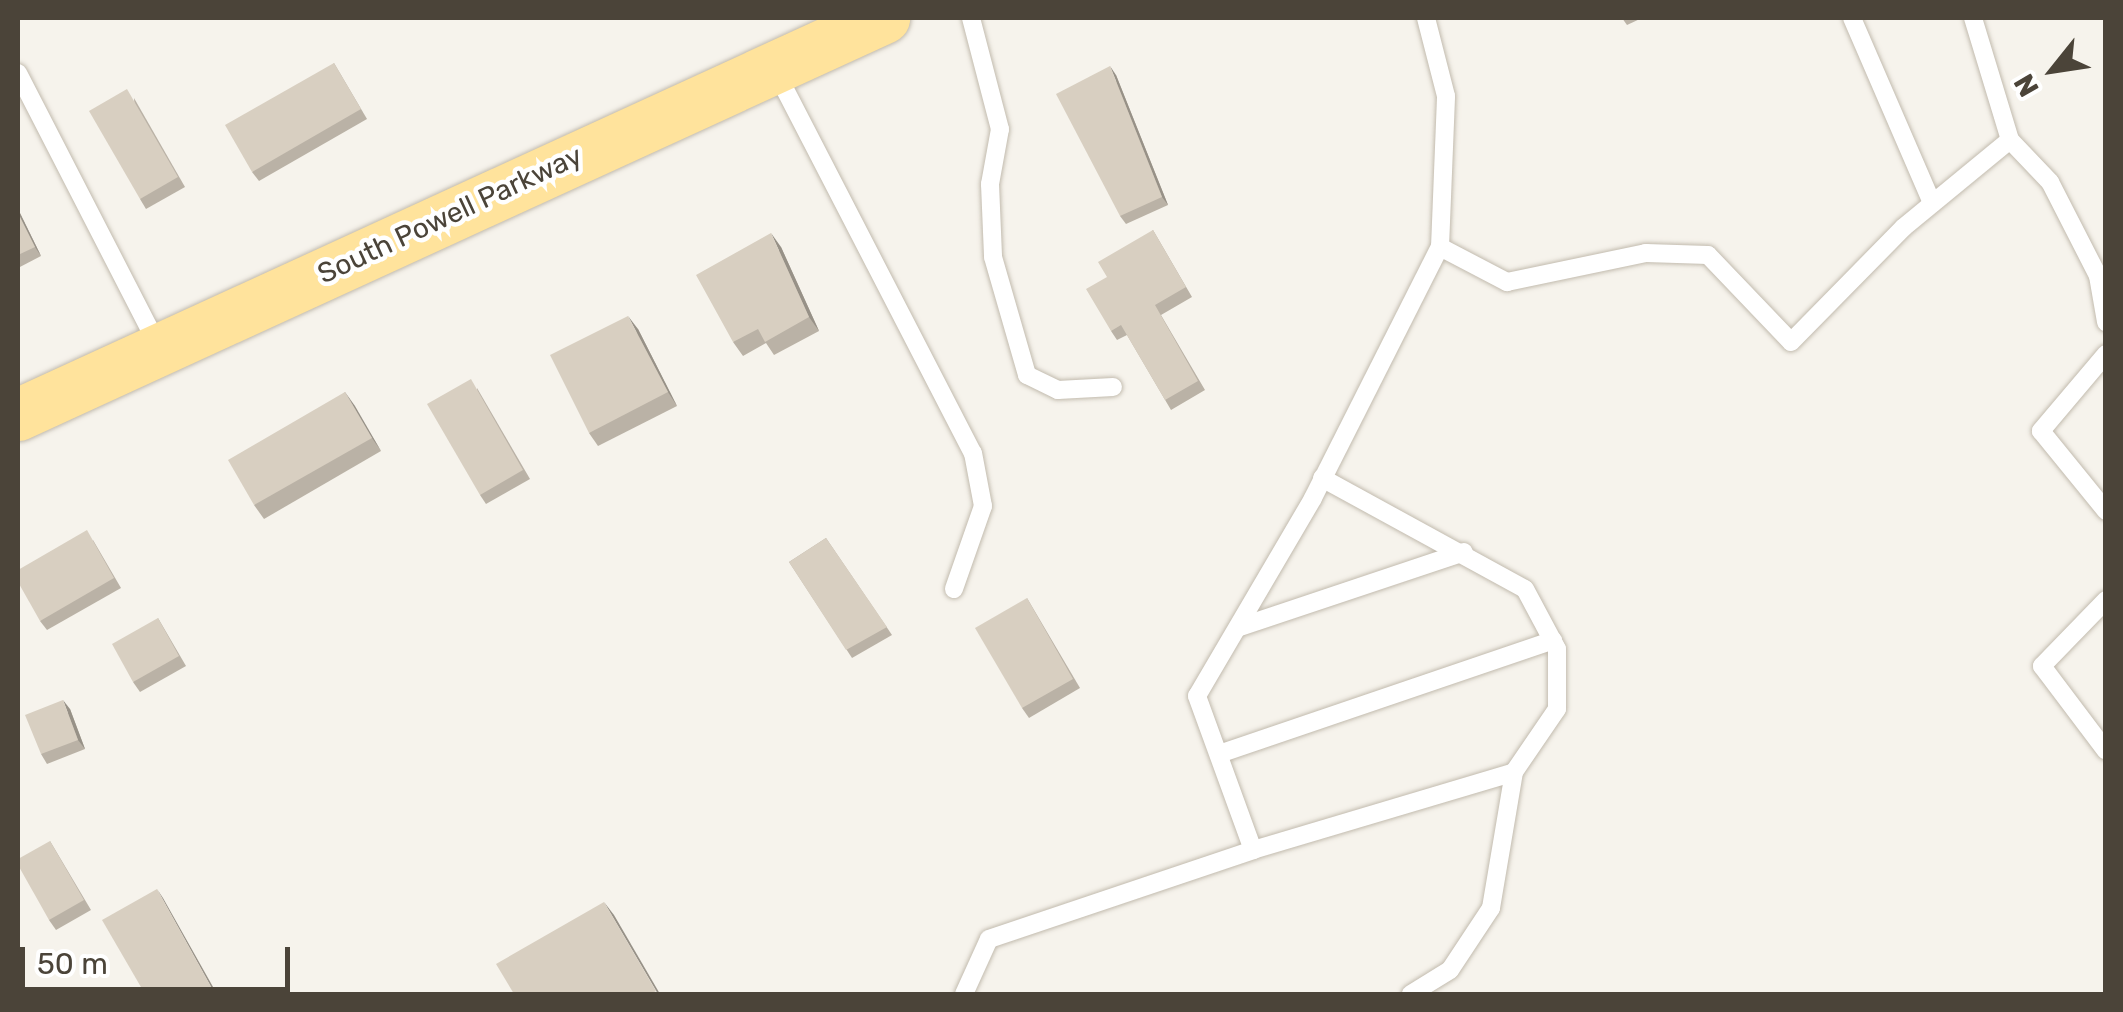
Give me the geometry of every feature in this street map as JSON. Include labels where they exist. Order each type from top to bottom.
[{"type":"main road","name":"South Powell Parkway","points":[[18,415],[884,18]]},
{"type":"lane","points":[[971,18],[1000,129],[990,184],[993,258],[1027,375],[1058,390],[1113,387]]},
{"type":"lane","points":[[1253,850],[1197,696],[1240,628],[1322,478],[1440,246],[1446,96],[1426,18]]},
{"type":"lane","points":[[1852,18],[1932,204]]},
{"type":"lane","points":[[1972,18],[2010,140],[2050,182],[2098,276],[2106,322]]},
{"type":"lane","points":[[775,69],[973,452],[984,506],[954,589]]},
{"type":"lane","points":[[18,73],[159,349]]},
{"type":"lane","points":[[1440,246],[1508,282],[1646,253],[1708,255],[1791,342],[1932,204],[2010,140]]},
{"type":"lane","points":[[2106,354],[2042,431],[2106,511]]},
{"type":"lane","points":[[1322,478],[1464,552],[1525,589],[1553,640],[1557,709],[1514,772],[1492,908],[1450,970],[1411,994]]},
{"type":"lane","points":[[1240,628],[1464,552]]},
{"type":"lane","points":[[2106,600],[2042,666],[2106,750]]},
{"type":"lane","points":[[1219,754],[1553,640]]},
{"type":"lane","points":[[964,994],[988,939],[1253,850],[1514,772]]},
{"type":"building","points":[[334,63],[361,109],[252,172],[225,125]]},
{"type":"building","points":[[1110,66],[1162,197],[1120,216],[1056,94]]},
{"type":"building","points":[[127,89],[178,177],[140,199],[89,111]]},
{"type":"building","points":[[18,213],[35,247],[18,255]]},
{"type":"building","points":[[1153,230],[1186,287],[1155,305],[1198,381],[1165,400],[1121,325],[1111,331],[1086,289],[1107,277],[1098,262]]},
{"type":"building","points":[[771,233],[809,317],[765,342],[758,329],[733,342],[696,275]]},
{"type":"building","points":[[628,316],[668,392],[589,433],[550,355]]},
{"type":"building","points":[[471,379],[523,470],[480,495],[427,404]]},
{"type":"building","points":[[345,392],[372,438],[254,505],[228,460]]},
{"type":"building","points":[[87,530],[114,578],[40,621],[18,582],[18,570]]},
{"type":"building","points":[[826,538],[887,627],[846,650],[789,562]]},
{"type":"building","points":[[1027,598],[1073,679],[1022,708],[975,628]]},
{"type":"building","points":[[158,618],[179,656],[133,682],[112,644]]},
{"type":"building","points":[[63,700],[78,740],[41,754],[25,715]]},
{"type":"building","points":[[50,841],[84,900],[49,920],[18,859]]},
{"type":"building","points":[[157,889],[215,994],[145,994],[102,920]]},
{"type":"building","points":[[604,902],[656,991],[514,994],[496,964]]}]
